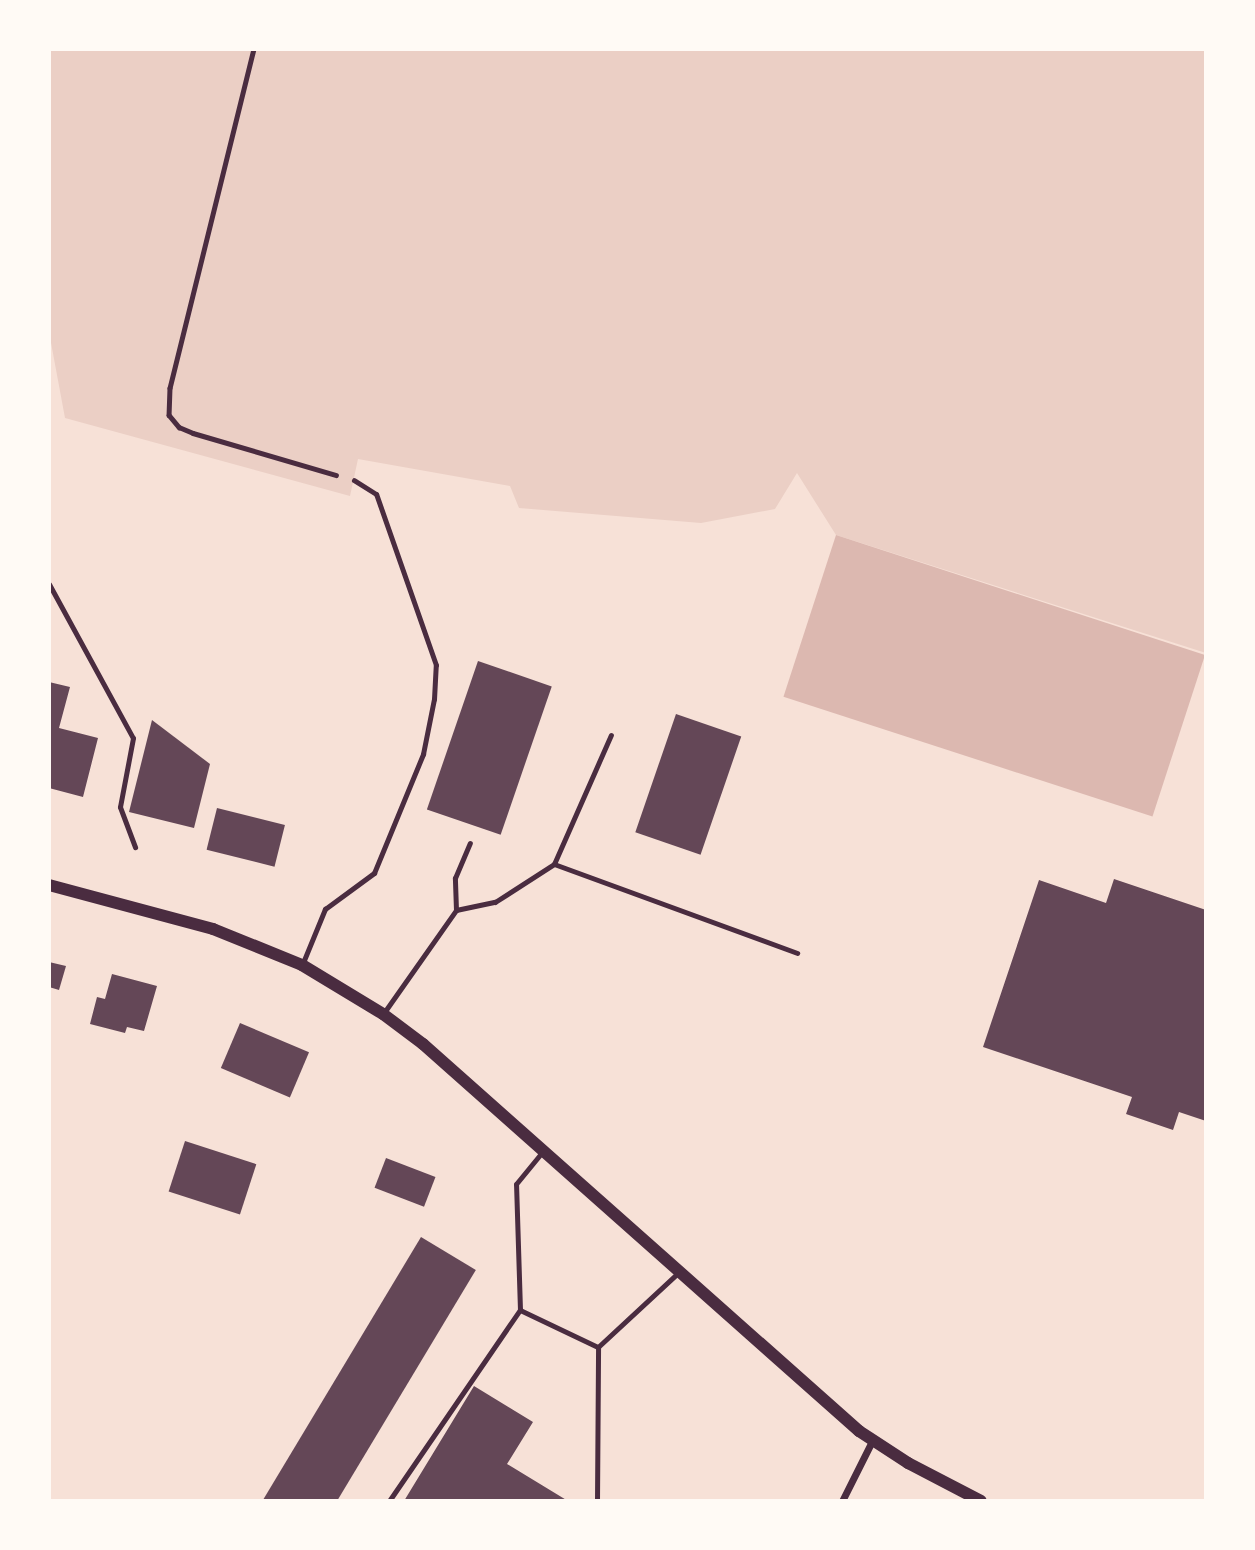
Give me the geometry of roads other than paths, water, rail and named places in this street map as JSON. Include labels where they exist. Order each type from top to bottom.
[{"type":"street","points":[[49,885],[213,929],[302,965],[383,1014],[423,1044],[872,1440],[981,1501]]},
{"type":"street","points":[[842,1501],[872,1440]]},
{"type":"lane","points":[[302,965],[325,909],[374,873],[423,754],[434,699],[436,664],[376,494],[354,480]]},
{"type":"lane","points":[[49,583],[132,738],[120,807],[135,847]]},
{"type":"lane","points":[[456,910],[495,902],[554,864],[611,735]]},
{"type":"lane","points":[[383,1014],[456,910],[455,878],[470,843]]},
{"type":"lane","points":[[554,864],[797,953]]},
{"type":"lane","points":[[389,1501],[520,1310],[516,1184],[543,1151]]},
{"type":"lane","points":[[597,1501],[598,1347],[679,1272]]},
{"type":"lane","points":[[520,1310],[598,1347]]}]
